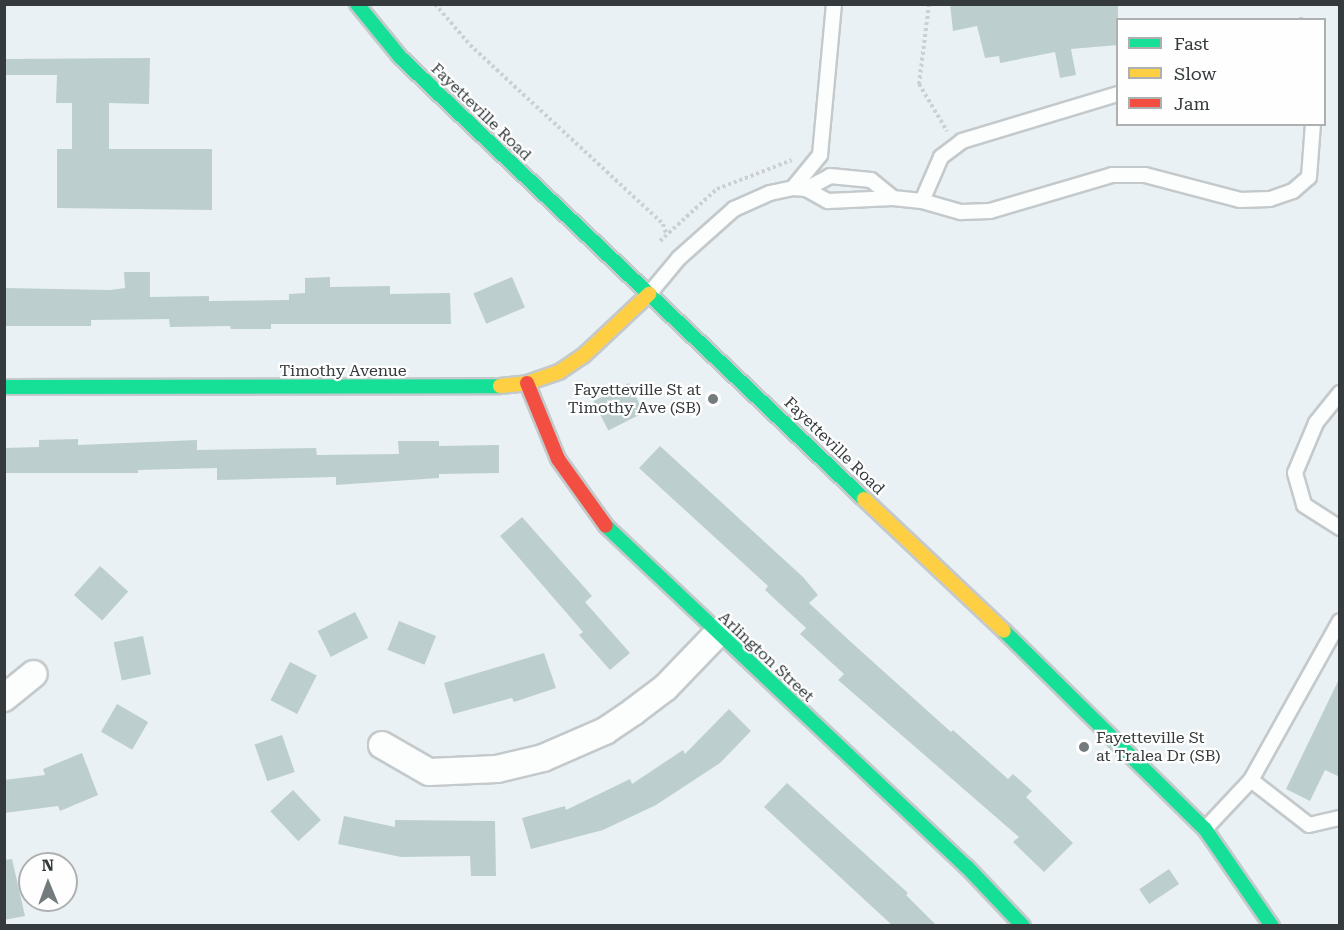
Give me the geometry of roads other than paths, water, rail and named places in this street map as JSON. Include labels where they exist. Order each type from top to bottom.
[{"type":"street","name":"Fayetteville Road","points":[[357,4],[400,57],[1095,717],[1205,829],[1272,926]]},
{"type":"street","name":"Timothy Avenue","points":[[4,387],[485,388],[527,383],[559,372],[583,356],[649,294]]},
{"type":"street","name":"Arlington Street","points":[[527,383],[553,449],[586,503],[717,634],[950,850],[1023,926]]},
{"type":"street","points":[[382,745],[429,772],[497,769],[543,758],[605,731],[633,712],[665,688],[717,634]]},
{"type":"street","points":[[4,698],[34,674]]},
{"type":"lane","points":[[799,189],[820,155],[834,4]]},
{"type":"lane","points":[[922,201],[941,157],[962,141],[1116,95]]},
{"type":"lane","points":[[799,189],[828,201],[893,198],[922,201],[961,212],[990,211],[1112,175],[1144,176],[1240,200],[1270,199],[1293,191],[1309,177],[1313,126]]},
{"type":"lane","points":[[649,294],[679,258],[734,209],[799,189],[830,176],[871,180],[893,198]]},
{"type":"lane","points":[[1339,394],[1316,423],[1295,473],[1304,505],[1340,528]]},
{"type":"lane","points":[[1205,829],[1251,780],[1340,621]]},
{"type":"lane","points":[[1251,780],[1309,825],[1340,818]]},
{"type":"place","name":"Fayetteville St at Timothy Ave (SB)","points":[[713,399]]},
{"type":"place","name":"Fayetteville St at Tralea Dr (SB)","points":[[1084,747]]}]
